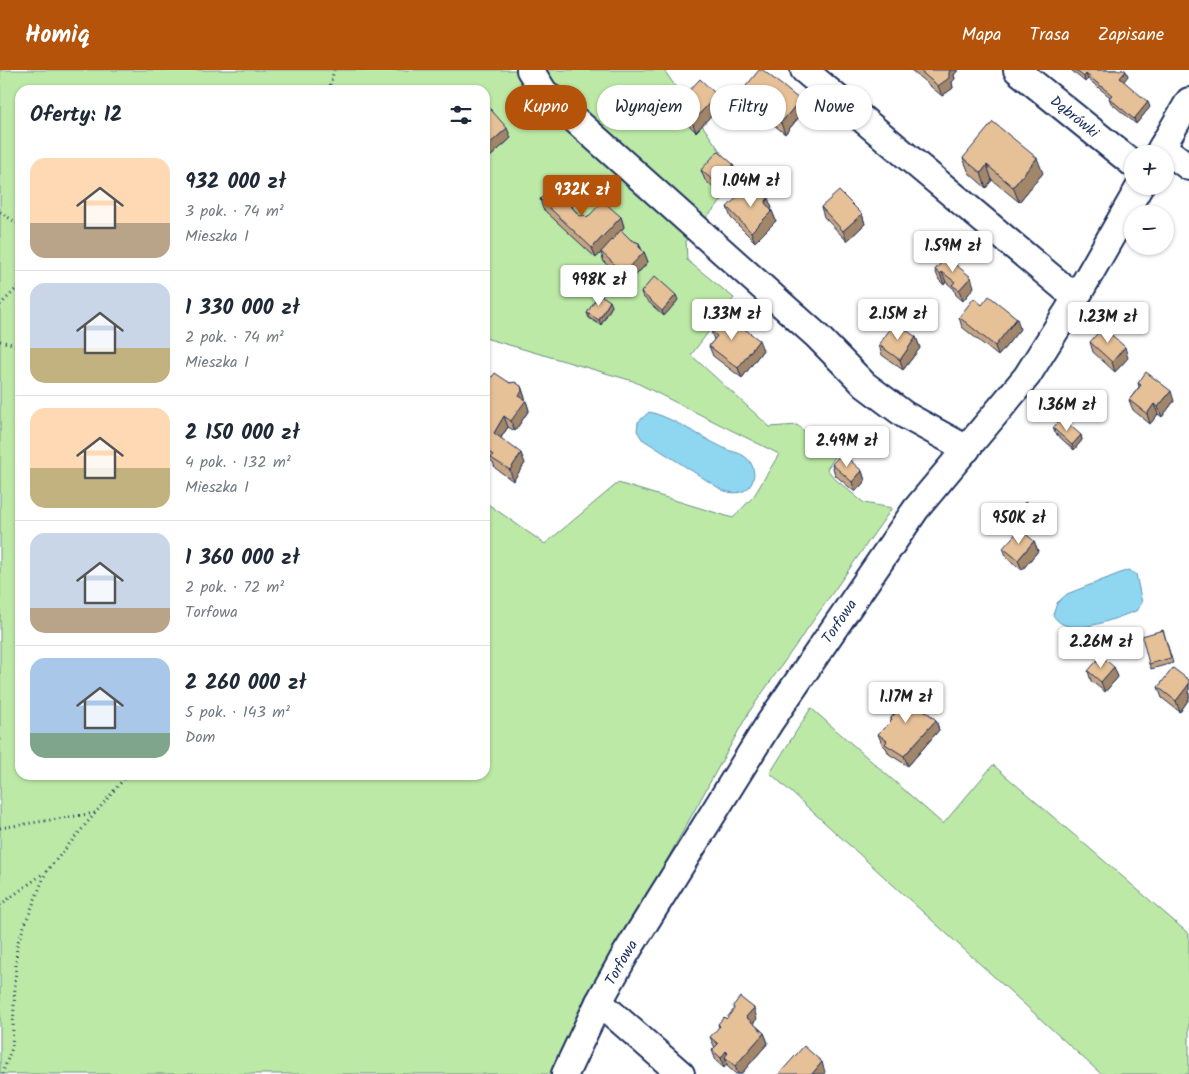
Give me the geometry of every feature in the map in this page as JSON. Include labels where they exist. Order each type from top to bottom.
[{"type":"street","points":[[530,70],[544,92],[808,328],[866,385],[905,415],[967,449]]},
{"type":"street","points":[[804,70],[1076,298]]},
{"type":"street","name":"Dąbrówki","points":[[1017,70],[1124,157]]},
{"type":"street","points":[[1163,145],[1189,101]]},
{"type":"street","points":[[1174,159],[1189,168]]},
{"type":"street","name":"Torfowa","points":[[565,1074],[599,1002],[625,955],[770,722],[916,509],[1027,376],[1076,298],[1135,195]]},
{"type":"street","points":[[599,1002],[682,1074]]},
{"type":"path","points":[[330,85],[334,70]]},
{"type":"path","points":[[0,212],[15,222]]},
{"type":"path","points":[[0,305],[15,290]]},
{"type":"path","points":[[0,341],[15,345]]},
{"type":"path","points":[[0,904],[46,872],[123,780]]},
{"type":"path","points":[[0,828],[95,813]]},
{"type":"path","points":[[2,1074],[12,1048],[17,944],[46,872]]},
{"type":"green space","points":[[0,70],[664,70],[674,85],[597,85],[597,130],[700,130],[700,122],[740,180],[686,240],[687,260],[734,298],[691,355],[770,427],[797,425],[835,457],[827,469],[835,479],[864,503],[892,508],[749,712],[574,1028],[552,1074],[0,1074]]},
{"type":"green space","points":[[811,708],[943,824],[993,765],[1189,934],[1189,1074],[1101,1074],[770,773]]},
{"type":"water","points":[[649,412],[667,418],[728,450],[744,456],[750,461],[754,475],[748,488],[742,492],[733,493],[722,490],[642,439],[637,431],[638,422]]},
{"type":"water","points":[[1128,570],[1136,574],[1142,603],[1136,611],[1104,622],[1080,627],[1060,623],[1053,615],[1057,603],[1067,594]]},
{"type":"building","points":[[759,70],[763,70],[782,85],[747,85]]},
{"type":"building","points":[[919,70],[951,70],[949,78],[938,86]]},
{"type":"building","points":[[1075,70],[1125,70],[1120,78],[1148,102],[1134,119],[1109,98],[1112,95],[1086,74],[1084,77]]},
{"type":"building","points":[[700,79],[710,88],[710,103],[700,113],[700,85],[694,85]]},
{"type":"building","points":[[786,89],[796,97],[796,105],[786,117]]},
{"type":"building","points":[[490,109],[505,126],[505,130],[490,143]]},
{"type":"building","points":[[993,122],[1037,158],[1013,187],[987,165],[981,173],[963,158]]},
{"type":"building","points":[[718,151],[733,164],[716,183],[701,170]]},
{"type":"building","points":[[751,184],[768,198],[765,203],[772,211],[751,232],[727,207]]},
{"type":"building","points":[[555,185],[570,201],[568,203],[580,216],[584,215],[587,218],[603,201],[621,217],[592,248],[540,199]]},
{"type":"building","points":[[839,191],[862,214],[843,231],[821,207]]},
{"type":"building","points":[[621,230],[631,240],[639,243],[639,247],[644,252],[624,273],[601,252]]},
{"type":"building","points":[[946,257],[971,277],[959,290],[952,285],[955,282],[942,272],[940,274],[935,270]]},
{"type":"building","points":[[655,276],[676,295],[662,311],[641,292]]},
{"type":"building","points":[[599,294],[610,301],[599,320],[587,313]]},
{"type":"building","points":[[989,296],[1017,318],[995,346],[959,317],[974,298],[982,305]]},
{"type":"building","points":[[724,313],[759,340],[738,368],[709,346],[717,336],[711,331]]},
{"type":"building","points":[[895,322],[916,337],[900,360],[879,345]]},
{"type":"building","points":[[1103,327],[1125,347],[1112,362],[1090,342]]},
{"type":"building","points":[[1146,372],[1171,391],[1158,407],[1154,404],[1147,414],[1129,400],[1141,385],[1138,383]]},
{"type":"building","points":[[495,373],[510,383],[515,382],[521,386],[522,391],[519,396],[526,400],[511,421],[504,416],[494,433],[521,453],[510,470],[491,458],[493,455],[490,453],[490,377]]},
{"type":"building","points":[[1061,418],[1081,435],[1072,445],[1053,428]]},
{"type":"building","points":[[842,453],[862,471],[852,482],[832,464]]},
{"type":"building","points":[[1025,502],[1042,515],[1032,527],[1016,514]]},
{"type":"building","points":[[1020,529],[1034,541],[1018,560],[1003,548]]},
{"type":"building","points":[[1163,630],[1171,658],[1149,664],[1142,636]]},
{"type":"building","points":[[1101,656],[1114,667],[1101,682],[1088,671]]},
{"type":"building","points":[[1173,668],[1189,680],[1189,684],[1176,701],[1158,687]]},
{"type":"building","points":[[904,688],[919,702],[917,704],[936,720],[904,756],[885,744],[887,741],[878,734],[892,720],[891,718],[898,710],[890,704]]},
{"type":"building","points":[[740,997],[754,1008],[746,1017],[764,1033],[735,1066],[725,1057],[728,1053],[726,1051],[721,1058],[712,1050],[718,1044],[710,1037],[720,1026],[718,1024],[724,1017],[726,1019],[734,1009],[733,1006]]},
{"type":"building","points":[[804,1046],[822,1062],[812,1074],[779,1074]]}]
